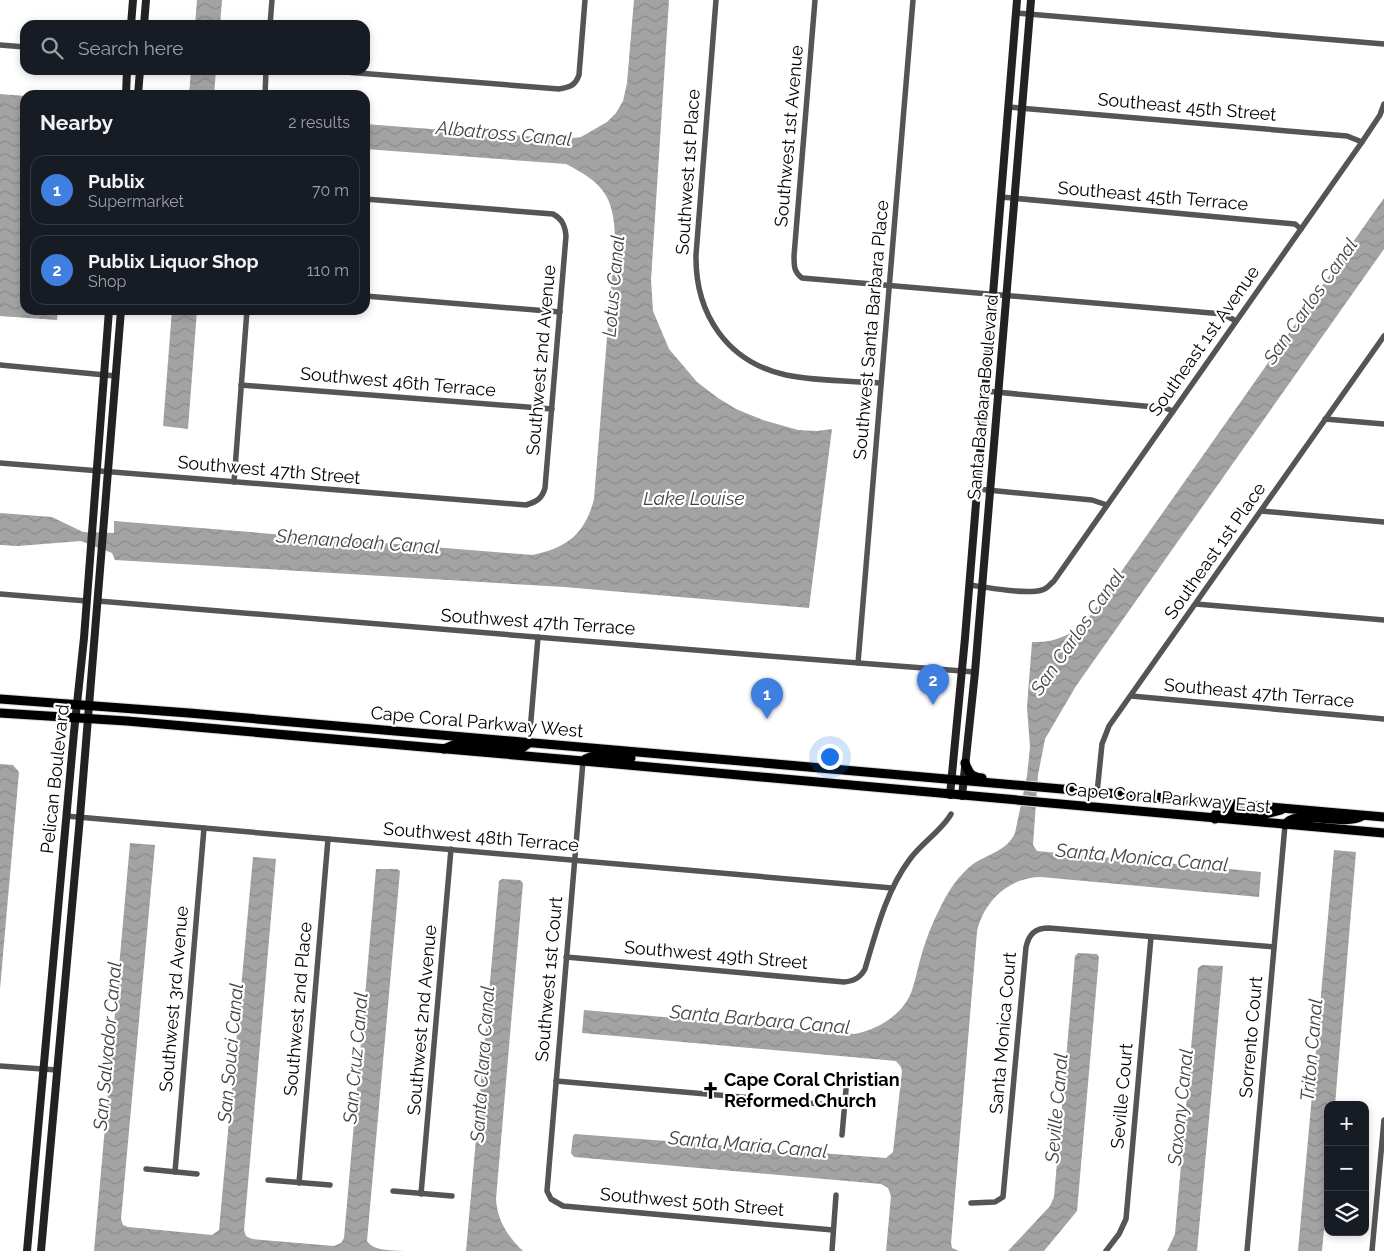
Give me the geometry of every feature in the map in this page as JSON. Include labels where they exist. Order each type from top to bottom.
[{"type":"main road","name":"Cape Coral Parkway West","points":[[0,700],[951,780]]},
{"type":"main road","name":"Cape Coral Parkway West","points":[[0,713],[712,772],[950,795]]},
{"type":"main road","points":[[442,750],[456,744],[521,749],[529,743]]},
{"type":"main road","points":[[583,761],[588,757],[594,756],[660,760],[670,756]]},
{"type":"main road","points":[[965,763],[972,776],[1021,784]]},
{"type":"main road","points":[[712,772],[729,768],[789,774],[798,771],[801,767]]},
{"type":"main road","points":[[951,780],[1021,784]]},
{"type":"main road","name":"Cape Coral Parkway East","points":[[1021,784],[1081,792],[1384,817]]},
{"type":"main road","name":"Cape Coral Parkway East","points":[[950,795],[1384,833]]},
{"type":"main road","points":[[1215,819],[1215,815],[1223,810],[1266,814],[1284,808]]},
{"type":"main road","points":[[1285,825],[1290,819],[1298,817],[1346,821],[1358,819],[1365,815]]},
{"type":"street","points":[[131,20],[133,0]]},
{"type":"street","points":[[144,20],[146,0]]},
{"type":"street","points":[[270,20],[272,0]]},
{"type":"street","points":[[370,74],[559,90],[570,87],[576,82],[579,75],[585,0]]},
{"type":"street","name":"Southwest 1st Place","points":[[716,0],[696,266],[697,284],[702,302],[710,319],[724,340],[750,361],[767,369],[784,375],[881,383]]},
{"type":"street","name":"Southwest 1st Avenue","points":[[815,0],[794,267],[797,274],[809,280],[890,287]]},
{"type":"street","name":"Southwest Santa Barbara Place","points":[[858,663],[913,0]]},
{"type":"street","name":"Santa Barbara Boulevard","points":[[950,795],[1017,0]]},
{"type":"street","name":"Santa Barbara Boulevard","points":[[962,796],[970,732],[1031,0]]},
{"type":"street","points":[[1016,13],[1384,44]]},
{"type":"street","points":[[0,45],[20,47]]},
{"type":"street","points":[[126,90],[128,75]]},
{"type":"street","points":[[138,90],[140,75]]},
{"type":"street","points":[[264,90],[266,75]]},
{"type":"street","name":"Southeast 1st Avenue","points":[[982,587],[1026,592],[1042,590],[1054,581],[1362,142],[1380,115],[1384,104]]},
{"type":"street","name":"Southeast 45th Street","points":[[1008,107],[1347,136],[1362,142]]},
{"type":"street","name":"Southeast 45th Terrace","points":[[1001,197],[1295,224],[1301,229]]},
{"type":"street","name":"Southwest 2nd Avenue","points":[[370,199],[553,214],[560,218],[566,228],[545,488],[543,496],[534,503]]},
{"type":"street","points":[[890,287],[1223,314],[1236,321]]},
{"type":"street","points":[[370,296],[560,312]]},
{"type":"street","name":"Pelican Boulevard","points":[[27,1251],[90,567],[109,315]]},
{"type":"street","name":"Pelican Boulevard","points":[[41,1251],[80,818],[121,315]]},
{"type":"street","points":[[234,482],[248,315]]},
{"type":"street","name":"Southeast 1st Place","points":[[1097,793],[1104,737],[1109,726],[1384,336]]},
{"type":"street","points":[[0,366],[116,376]]},
{"type":"street","name":"Southwest 46th Terrace","points":[[241,385],[552,410]]},
{"type":"street","points":[[985,392],[1165,408],[1173,411]]},
{"type":"street","points":[[1325,419],[1384,424]]},
{"type":"street","name":"Southwest 47th Street","points":[[0,463],[443,499],[526,505],[534,503]]},
{"type":"street","points":[[977,489],[1092,500],[1107,505]]},
{"type":"street","points":[[1261,511],[1384,522]]},
{"type":"street","points":[[90,567],[92,577],[91,588],[98,601]]},
{"type":"street","points":[[969,585],[982,587]]},
{"type":"street","points":[[0,594],[87,601]]},
{"type":"street","name":"Southwest 47th Terrace","points":[[98,601],[975,672]]},
{"type":"street","points":[[1196,604],[1384,620]]},
{"type":"street","points":[[529,743],[538,636]]},
{"type":"street","name":"Southeast 47th Terrace","points":[[1131,696],[1384,719]]},
{"type":"street","name":"Southwest 1st Court","points":[[550,1199],[546,1191],[583,761]]},
{"type":"street","points":[[892,888],[912,856],[946,823],[951,814]]},
{"type":"street","name":"Southwest 48th Terrace","points":[[66,816],[892,888]]},
{"type":"street","name":"Sorrento Court","points":[[1247,1251],[1285,825]]},
{"type":"street","name":"Southwest 3rd Avenue","points":[[175,1172],[204,828]]},
{"type":"street","name":"Southwest 2nd Place","points":[[299,1183],[328,839]]},
{"type":"street","name":"Southwest 2nd Avenue","points":[[422,1194],[451,849]]},
{"type":"street","name":"Southwest 49th Street","points":[[566,957],[844,982],[852,981],[861,976],[865,969],[892,888]]},
{"type":"street","name":"Santa Monica Court","points":[[971,1203],[995,1202],[1003,1197],[1028,938],[1034,932],[1041,928],[1049,928],[1274,946]]},
{"type":"street","name":"Seville Court","points":[[1106,1251],[1119,1234],[1126,1219],[1151,937]]},
{"type":"street","points":[[0,1066],[57,1070]]},
{"type":"street","points":[[842,1135],[847,1078]]},
{"type":"street","points":[[556,1081],[844,1106]]},
{"type":"street","points":[[1372,1251],[1384,1120]]},
{"type":"street","points":[[146,1169],[197,1174]]},
{"type":"street","points":[[268,1180],[330,1185]]},
{"type":"street","points":[[393,1191],[452,1196]]},
{"type":"street","points":[[832,1251],[836,1195]]},
{"type":"street","name":"Southwest 50th Street","points":[[550,1199],[563,1206],[833,1230]]},
{"type":"water","points":[[197,0],[222,0],[220,20],[195,20]]},
{"type":"water","points":[[634,0],[669,0],[651,280],[653,311],[669,349],[697,382],[718,398],[736,409],[763,420],[798,430],[817,431],[832,429],[809,608],[564,587],[115,560],[112,553],[81,541],[18,546],[0,545],[0,513],[52,517],[83,532],[114,533],[114,521],[532,555],[565,543],[580,530],[594,499],[615,238],[609,201],[598,185],[566,164],[370,149],[370,124],[565,139],[581,137],[607,122],[616,113],[623,101],[627,83]]},
{"type":"water","points":[[191,75],[216,75],[214,90],[189,90]]},
{"type":"water","points":[[0,94],[20,96],[20,315],[58,315],[57,320],[0,316]]},
{"type":"water","name":"San Carlos Canal","points":[[1384,198],[1384,249],[1076,686],[1045,739],[1038,775],[1033,845],[1037,851],[1261,872],[1259,897],[1041,877],[1018,881],[1008,886],[991,901],[980,921],[977,932],[951,1243],[952,1248],[959,1251],[886,1251],[891,1196],[888,1188],[881,1184],[574,1157],[571,1153],[573,1136],[575,1134],[886,1158],[893,1152],[902,1071],[896,1061],[582,1033],[584,1010],[855,1034],[872,1029],[895,1015],[911,993],[926,939],[941,906],[958,878],[973,864],[1002,848],[1012,839],[1015,833],[1027,776],[1030,747],[1027,707],[1032,642],[1049,641],[1064,636],[1078,628],[1090,616]]},
{"type":"water","points":[[172,315],[197,315],[188,429],[163,426]]},
{"type":"water","points":[[0,764],[13,765],[19,772],[0,989]]},
{"type":"water","points":[[130,843],[155,845],[121,1219],[123,1225],[212,1235],[219,1230],[253,857],[276,859],[244,1230],[246,1236],[252,1239],[334,1246],[341,1243],[344,1238],[376,869],[397,869],[400,871],[367,1241],[373,1247],[403,1251],[94,1251]]},
{"type":"water","points":[[1334,850],[1356,852],[1335,1101],[1324,1101],[1324,1229],[1322,1251],[1298,1251]]},
{"type":"water","points":[[502,879],[520,880],[523,883],[496,1199],[504,1228],[523,1251],[466,1251],[499,881]]},
{"type":"water","points":[[1078,953],[1097,954],[1099,957],[1077,1211],[1044,1251],[1008,1251],[1050,1206],[1054,1197],[1075,956]]},
{"type":"water","points":[[1202,965],[1223,966],[1197,1251],[1167,1251],[1175,1234],[1198,968]]},
{"type":"place","name":"Publix Liquor Shop","points":[[933,705]]},
{"type":"place","name":"Publix","points":[[767,719]]},
{"type":"place","name":"Cape Coral Christian Reformed Church","points":[[710,1090]]},
{"type":"water label","name":"Albatross Canal","points":[[504,133]]},
{"type":"water label","name":"Lotus Canal","points":[[613,286]]},
{"type":"water label","name":"Lake Louise","points":[[694,498]]},
{"type":"water label","name":"Shenandoah Canal","points":[[358,541]]},
{"type":"water label","name":"Santa Monica Canal","points":[[1142,857]]},
{"type":"water label","name":"Santa Barbara Canal","points":[[760,1019]]},
{"type":"water label","name":"San Salvador Canal","points":[[107,1046]]},
{"type":"water label","name":"Triton Canal","points":[[1311,1050]]},
{"type":"water label","name":"San Souci Canal","points":[[230,1053]]},
{"type":"water label","name":"San Cruz Canal","points":[[355,1058]]},
{"type":"water label","name":"Santa Clara Canal","points":[[482,1064]]},
{"type":"water label","name":"Saxony Canal","points":[[1180,1107]]},
{"type":"water label","name":"Seville Canal","points":[[1056,1108]]},
{"type":"water label","name":"Santa Maria Canal","points":[[748,1144]]}]
